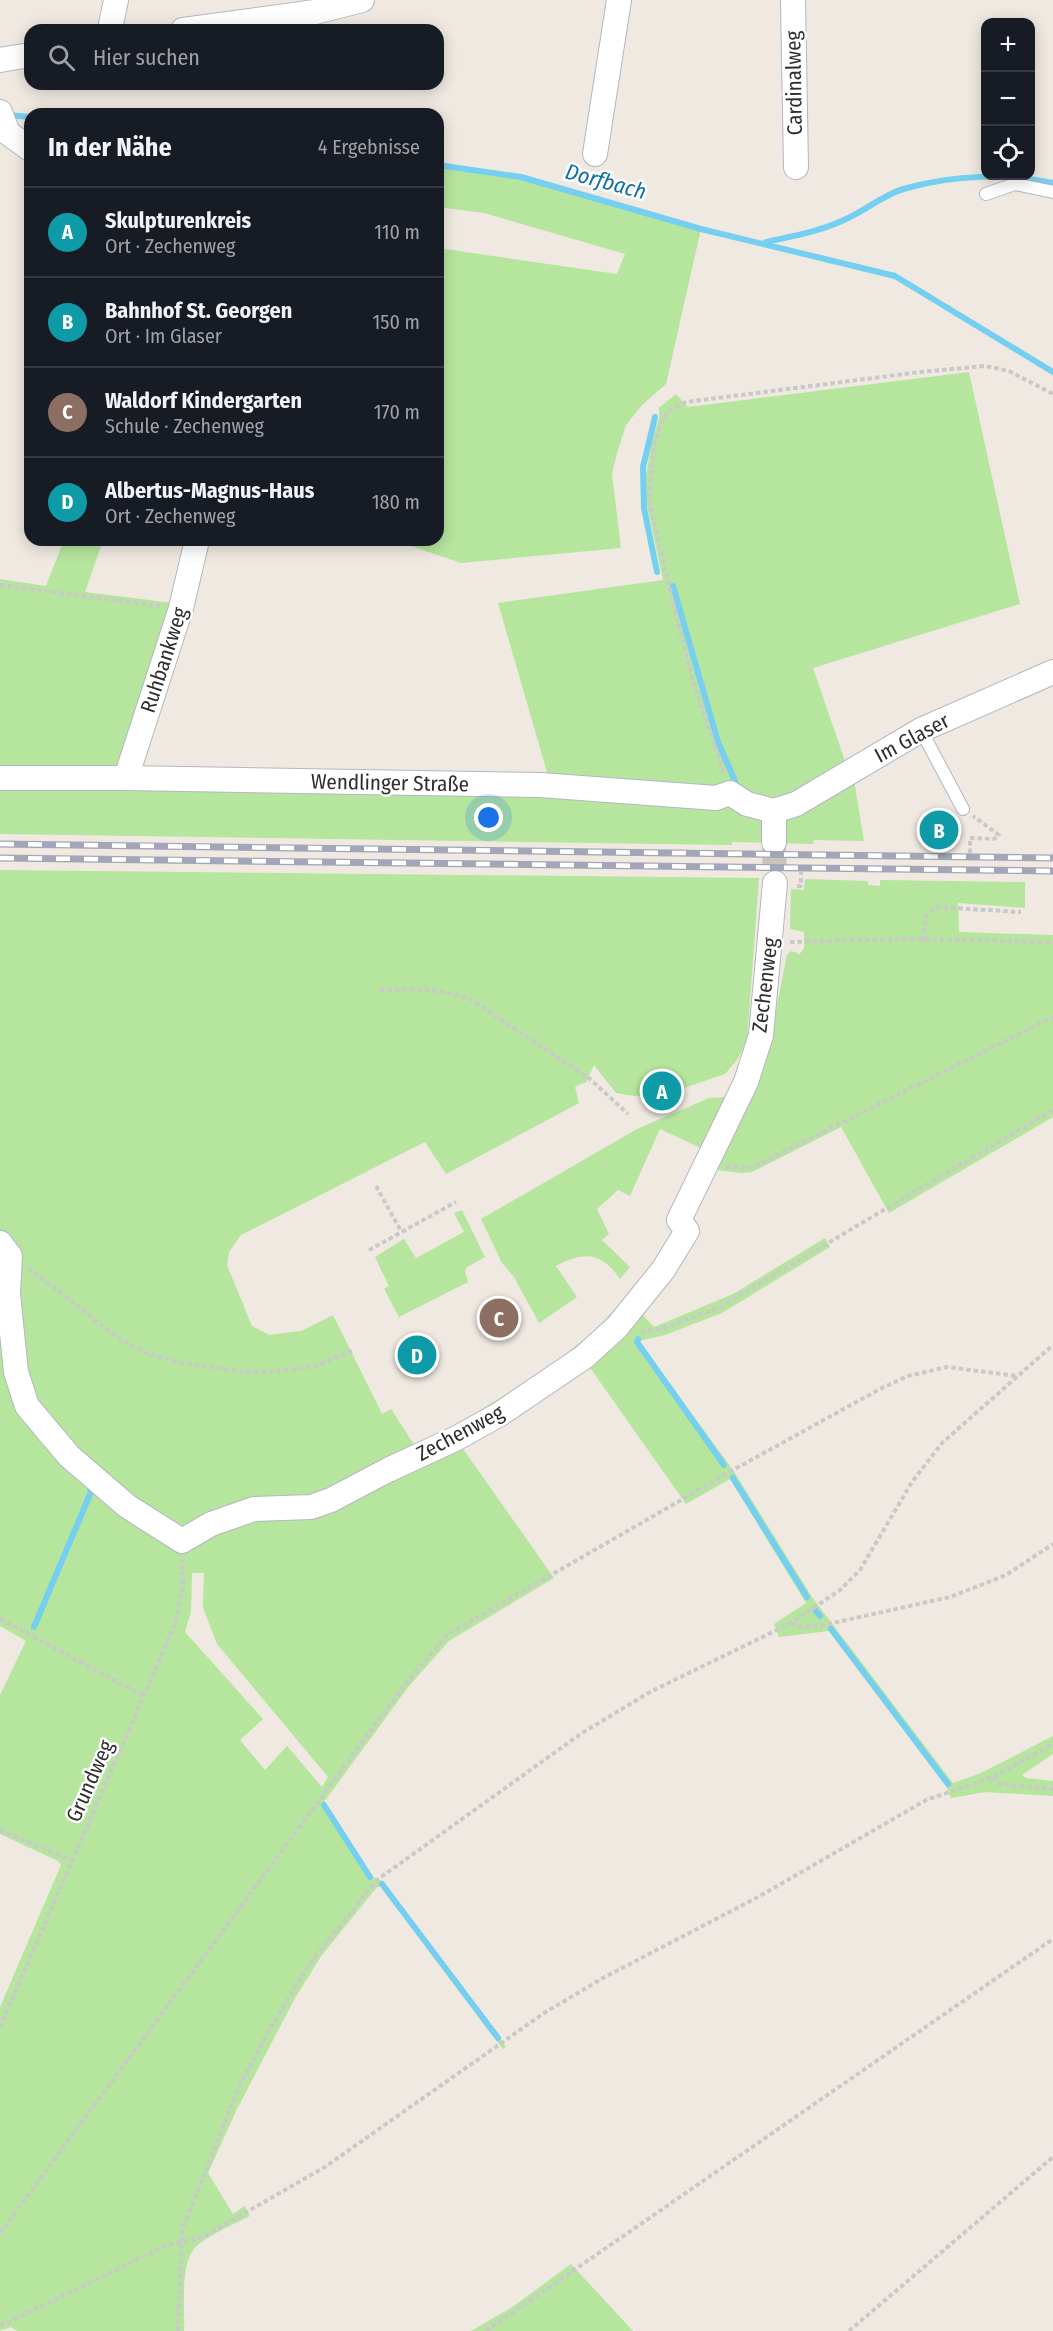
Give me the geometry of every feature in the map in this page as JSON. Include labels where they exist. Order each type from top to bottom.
[{"type":"street","points":[[111,24],[116,0]]},
{"type":"street","points":[[227,24],[315,12],[362,0]]},
{"type":"street","points":[[595,154],[619,0]]},
{"type":"street","name":"Cardinalweg","points":[[793,0],[796,167]]},
{"type":"street","points":[[0,60],[24,56]]},
{"type":"street","points":[[3,126],[24,144]]},
{"type":"street","name":"Ruhbankweg","points":[[126,778],[181,608],[196,546]]},
{"type":"street","name":"Im Glaser","points":[[774,811],[796,804],[921,730],[1053,672]]},
{"type":"street","name":"Wendlinger Straße","points":[[0,778],[540,785],[716,798],[730,793]]},
{"type":"street","points":[[730,793],[747,804],[774,811],[774,842]]},
{"type":"street","name":"Zechenweg","points":[[182,1541],[210,1524],[254,1509],[310,1507],[331,1500],[457,1438],[500,1414],[582,1358],[617,1327],[680,1246],[687,1231],[679,1220],[746,1082],[761,1035],[786,885]]},
{"type":"street","points":[[5,1250],[16,1372],[27,1406],[69,1456],[128,1506],[182,1541]]},
{"type":"lane","points":[[986,194],[1015,184],[1053,192]]},
{"type":"lane","points":[[921,730],[963,809]]},
{"type":"path","points":[[730,793],[688,662],[666,579],[650,500],[654,445],[663,418],[686,402],[920,372],[985,366],[1009,371],[1053,394]]},
{"type":"path","points":[[0,585],[181,608]]},
{"type":"path","points":[[963,809],[999,835],[994,839],[970,838],[970,853]]},
{"type":"path","points":[[786,885],[801,886],[801,872]]},
{"type":"path","points":[[923,940],[926,916],[936,907],[1021,912]]},
{"type":"path","points":[[786,942],[923,940],[1053,942]]},
{"type":"path","points":[[381,990],[415,989],[445,992],[470,999],[590,1079],[628,1114]]},
{"type":"path","points":[[705,1166],[751,1168],[1053,1017]]},
{"type":"path","points":[[617,1327],[639,1332],[664,1328],[718,1308],[1053,1110]]},
{"type":"path","points":[[376,1186],[400,1231]]},
{"type":"path","points":[[369,1250],[456,1202]]},
{"type":"path","points":[[5,1250],[114,1335],[146,1353],[182,1363],[255,1373],[312,1367],[352,1351]]},
{"type":"path","points":[[178,2331],[181,2241],[185,2217],[239,2087],[268,2032],[308,1966],[377,1880],[582,1732],[650,1692],[791,1623],[840,1590],[860,1570],[912,1482],[942,1443],[1053,1345]]},
{"type":"path","points":[[0,2234],[398,1693],[447,1635],[733,1470],[908,1376],[947,1367],[1017,1376]]},
{"type":"path","name":"Grundweg","points":[[0,2027],[175,1624],[183,1584],[182,1541]]},
{"type":"path","points":[[791,1623],[800,1627],[824,1625],[950,1597],[1006,1575],[1053,1544]]},
{"type":"path","points":[[0,1619],[144,1696]]},
{"type":"path","points":[[0,2326],[157,2250],[181,2241],[203,2237],[325,2167],[544,2013],[603,1978],[760,1896],[926,1800],[993,1777],[1053,1744]]},
{"type":"path","points":[[993,1777],[999,1784],[1053,1789]]},
{"type":"path","points":[[0,1830],[71,1860]]},
{"type":"path","points":[[486,2331],[1053,1939]]},
{"type":"path","points":[[849,2331],[1053,2157]]},
{"type":"green space","points":[[444,166],[521,177],[701,229],[666,384],[642,405],[626,425],[617,453],[612,474],[621,548],[461,563],[411,546],[444,546],[444,249],[617,274],[625,254],[484,213],[444,208]]},
{"type":"green space","points":[[969,372],[1020,604],[813,668],[846,764],[854,780],[864,841],[814,840],[813,844],[732,842],[732,845],[0,834],[0,579],[46,586],[62,546],[101,546],[85,592],[173,603],[142,760],[147,776],[549,779],[498,603],[663,580],[646,501],[646,477],[651,444],[659,418],[659,408],[676,394],[688,407]]},
{"type":"green space","points":[[0,870],[759,878],[747,1042],[737,1060],[725,1074],[666,1094],[634,1096],[616,1093],[594,1065],[586,1082],[575,1087],[579,1103],[446,1174],[425,1142],[241,1235],[229,1252],[227,1265],[252,1326],[269,1335],[301,1331],[333,1315],[382,1414],[391,1409],[415,1446],[523,1384],[583,1340],[621,1303],[676,1232],[643,1307],[643,1315],[654,1327],[733,1294],[825,1238],[830,1247],[722,1313],[665,1335],[639,1341],[733,1470],[812,1597],[953,1783],[981,1773],[1053,1736],[1053,1754],[1022,1775],[1026,1778],[1053,1781],[1053,1796],[986,1792],[951,1798],[946,1786],[829,1631],[779,1637],[774,1624],[806,1603],[730,1479],[686,1504],[586,1362],[461,1446],[554,1578],[449,1641],[409,1686],[324,1802],[372,1876],[382,1881],[506,2047],[503,2049],[381,1887],[377,1887],[322,1955],[295,1998],[236,2111],[208,2173],[233,2214],[244,2206],[250,2216],[205,2239],[194,2249],[185,2277],[184,2331],[17,2331],[11,2327],[0,2331],[0,2007],[61,1865],[58,1861],[0,1834],[0,1695],[26,1641],[0,1626]],"holes":[[[192,1573],[204,1573],[203,1608],[217,1644],[328,1777],[322,1787],[287,1746],[265,1770],[240,1740],[263,1719],[185,1632],[191,1611]]]},
{"type":"green space","points":[[805,879],[868,881],[868,885],[880,886],[880,880],[1025,882],[1025,908],[958,903],[959,932],[1053,935],[1053,1117],[889,1213],[841,1127],[752,1172],[716,1170],[767,1055],[787,955],[791,951],[799,955],[804,948],[804,932],[790,929],[791,889],[804,890]]},
{"type":"green space","points":[[724,1097],[727,1100],[707,1151],[660,1129],[630,1196],[618,1190],[597,1209],[609,1234],[602,1240],[630,1267],[620,1279],[606,1263],[592,1257],[575,1258],[556,1266],[577,1297],[539,1323],[514,1277],[502,1263],[481,1219],[637,1129],[709,1098]]},
{"type":"green space","points":[[462,1210],[485,1257],[467,1267],[465,1271],[468,1282],[399,1317],[384,1289],[389,1286],[375,1257],[404,1239],[416,1258],[464,1232],[454,1213]]},
{"type":"green space","points":[[571,2264],[633,2331],[471,2331],[511,2308]]},
{"type":"waterway","name":"Dorfbach","points":[[7,115],[24,116]]},
{"type":"waterway","name":"Dorfbach","points":[[444,166],[521,177],[701,229],[895,276],[1053,372]]},
{"type":"waterway","name":"Dorfbach","points":[[766,242],[827,227],[891,194],[943,180],[999,177],[1053,183]]},
{"type":"waterway","points":[[655,417],[643,467],[644,508],[657,572]]},
{"type":"waterway","points":[[673,586],[718,742],[735,781]]},
{"type":"waterway","points":[[638,1339],[637,1342],[724,1465]]},
{"type":"waterway","points":[[733,1478],[807,1597]]},
{"type":"waterway","points":[[34,1627],[91,1492],[89,1483]]},
{"type":"waterway","points":[[816,1611],[820,1616]]},
{"type":"waterway","points":[[831,1629],[948,1784]]},
{"type":"waterway","points":[[324,1805],[370,1877]]},
{"type":"waterway","points":[[382,1884],[498,2038]]},
{"type":"tunnel","points":[[774,842],[775,883]]},
{"type":"railway","points":[[0,844],[1053,858]]},
{"type":"railway","points":[[0,858],[1053,871]]},
{"type":"place","name":"Bahnhof St. Georgen","points":[[939,830]]},
{"type":"place","name":"Skulpturenkreis","points":[[662,1091]]},
{"type":"place","name":"Waldorf Kindergarten","points":[[499,1318]]},
{"type":"place","name":"Albertus-Magnus-Haus","points":[[417,1355]]}]
